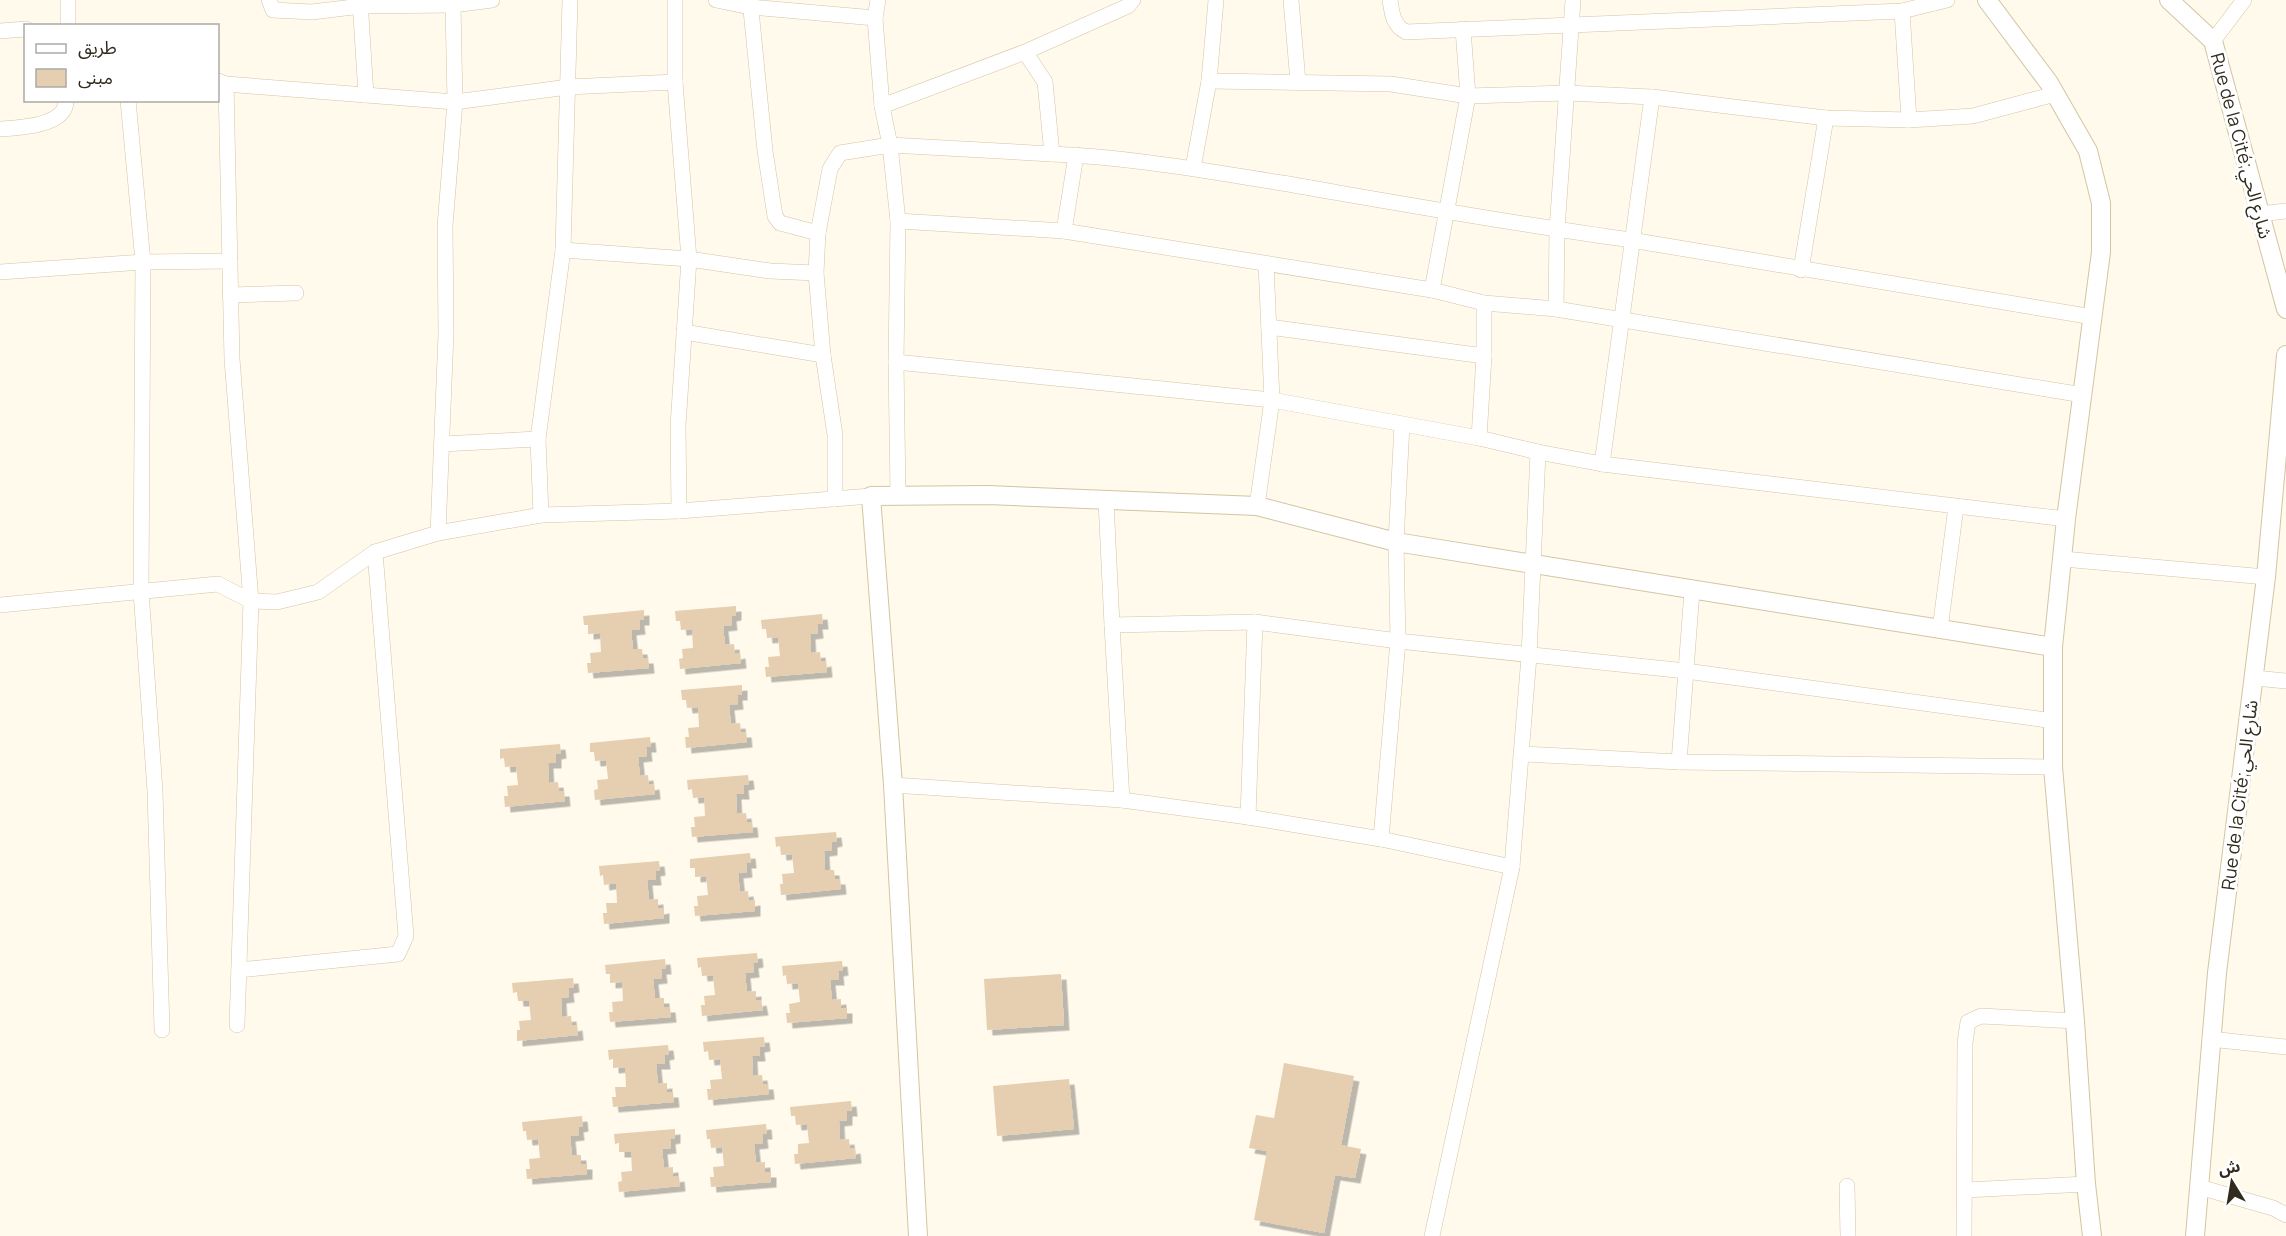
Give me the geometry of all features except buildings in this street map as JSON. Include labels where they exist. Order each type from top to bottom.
[{"type":"street","points":[[68,0],[68,24]]},
{"type":"street","points":[[269,0],[273,10],[312,12],[361,3],[453,3],[492,0]]},
{"type":"street","points":[[541,515],[538,439],[563,250],[570,0]]},
{"type":"street","points":[[675,0],[675,82],[688,259],[678,426],[679,512]]},
{"type":"street","points":[[716,0],[875,18]]},
{"type":"street","points":[[878,0],[875,18],[882,106],[890,145],[898,221],[896,362],[898,494]]},
{"type":"street","points":[[882,106],[1025,52],[1128,6],[1133,0]]},
{"type":"street","points":[[1193,168],[1209,81],[1216,0]]},
{"type":"street","points":[[1291,0],[1298,82]]},
{"type":"street","points":[[1390,0],[1393,19],[1398,28],[1406,32],[1572,23],[1902,11],[1947,0]]},
{"type":"street","points":[[1556,309],[1557,230],[1573,0]]},
{"type":"street","points":[[1987,0],[2055,94],[2088,151],[2101,203],[2101,252],[2066,519],[2053,647],[2052,767],[2092,1236]]},
{"type":"street","name":"Rue de la Cité;شارع الحي","points":[[2169,0],[2213,41],[2286,309]]},
{"type":"street","points":[[2213,41],[2244,0]]},
{"type":"street","points":[[361,3],[366,95]]},
{"type":"street","points":[[438,533],[446,333],[445,226],[455,102],[453,3]]},
{"type":"street","points":[[750,3],[765,151],[775,216],[780,223],[818,232]]},
{"type":"street","points":[[1902,11],[1909,120]]},
{"type":"street","points":[[0,32],[24,29]]},
{"type":"street","points":[[1432,290],[1467,96],[1463,29]]},
{"type":"street","points":[[1025,52],[1045,82],[1052,154]]},
{"type":"street","points":[[1209,81],[1391,84],[1467,96],[1567,93],[1652,97],[1826,118],[1909,120],[1973,116],[2055,94]]},
{"type":"street","points":[[237,1025],[251,601],[232,359],[222,82],[455,102],[568,87],[675,82]]},
{"type":"street","points":[[1602,464],[1652,97]]},
{"type":"street","points":[[0,129],[21,128],[56,119],[67,106],[66,102]]},
{"type":"street","points":[[128,102],[144,262],[141,591],[155,791],[162,1030]]},
{"type":"street","points":[[1801,270],[1826,118]]},
{"type":"street","points":[[835,499],[835,435],[823,355],[816,273],[818,232],[830,169],[840,153],[890,145],[1076,155],[1193,168],[1557,230],[1631,240],[1801,270],[2093,316]]},
{"type":"street","points":[[1064,231],[1076,155]]},
{"type":"street","points":[[2260,213],[2286,211]]},
{"type":"street","points":[[898,221],[1064,231],[1432,290],[1484,303],[1556,309],[2083,395]]},
{"type":"street","points":[[563,250],[688,259],[770,272],[816,273]]},
{"type":"street","points":[[0,272],[144,262],[230,261]]},
{"type":"street","points":[[1257,506],[1272,400],[1266,264]]},
{"type":"street","points":[[230,295],[296,293]]},
{"type":"street","points":[[1479,438],[1484,356],[1484,303]]},
{"type":"street","points":[[1269,327],[1484,356]]},
{"type":"street","points":[[684,332],[823,355]]},
{"type":"street","name":"Rue de la Cité;شارع الحي","points":[[2195,1236],[2210,1039],[2255,678],[2286,355]]},
{"type":"street","points":[[896,362],[1272,400],[1479,438],[1538,453],[1602,464],[2066,519]]},
{"type":"street","points":[[1381,839],[1398,641],[1396,542],[1402,424]]},
{"type":"street","points":[[442,444],[538,439]]},
{"type":"street","points":[[1432,1236],[1512,867],[1530,656],[1538,453]]},
{"type":"street","points":[[0,605],[218,584],[251,601],[277,602],[318,592],[375,552],[438,533],[541,515],[679,512],[898,494],[988,495],[1257,506],[1396,542],[1533,566],[2053,647]]},
{"type":"street","points":[[871,496],[893,784],[918,1236]]},
{"type":"street","points":[[1106,501],[1122,800]]},
{"type":"street","points":[[1940,629],[1956,507]]},
{"type":"street","points":[[239,970],[398,954],[406,936],[375,552]]},
{"type":"street","points":[[2063,559],[2266,578]]},
{"type":"street","points":[[1680,762],[1692,591]]},
{"type":"street","points":[[1112,625],[1255,622],[1398,641],[1686,671],[2054,721]]},
{"type":"street","points":[[1248,817],[1255,622]]},
{"type":"street","points":[[2255,678],[2286,681]]},
{"type":"street","points":[[1523,754],[1680,762],[2052,767]]},
{"type":"street","points":[[893,784],[1122,800],[1248,817],[1381,839],[1512,867]]},
{"type":"street","points":[[1964,1236],[1965,1043],[1968,1022],[1981,1016],[2075,1021]]},
{"type":"street","points":[[2210,1039],[2286,1047]]},
{"type":"street","points":[[1966,1190],[2086,1184]]},
{"type":"street","points":[[1847,1186],[1848,1236]]},
{"type":"street","points":[[2199,1187],[2273,1208],[2286,1215]]}]
